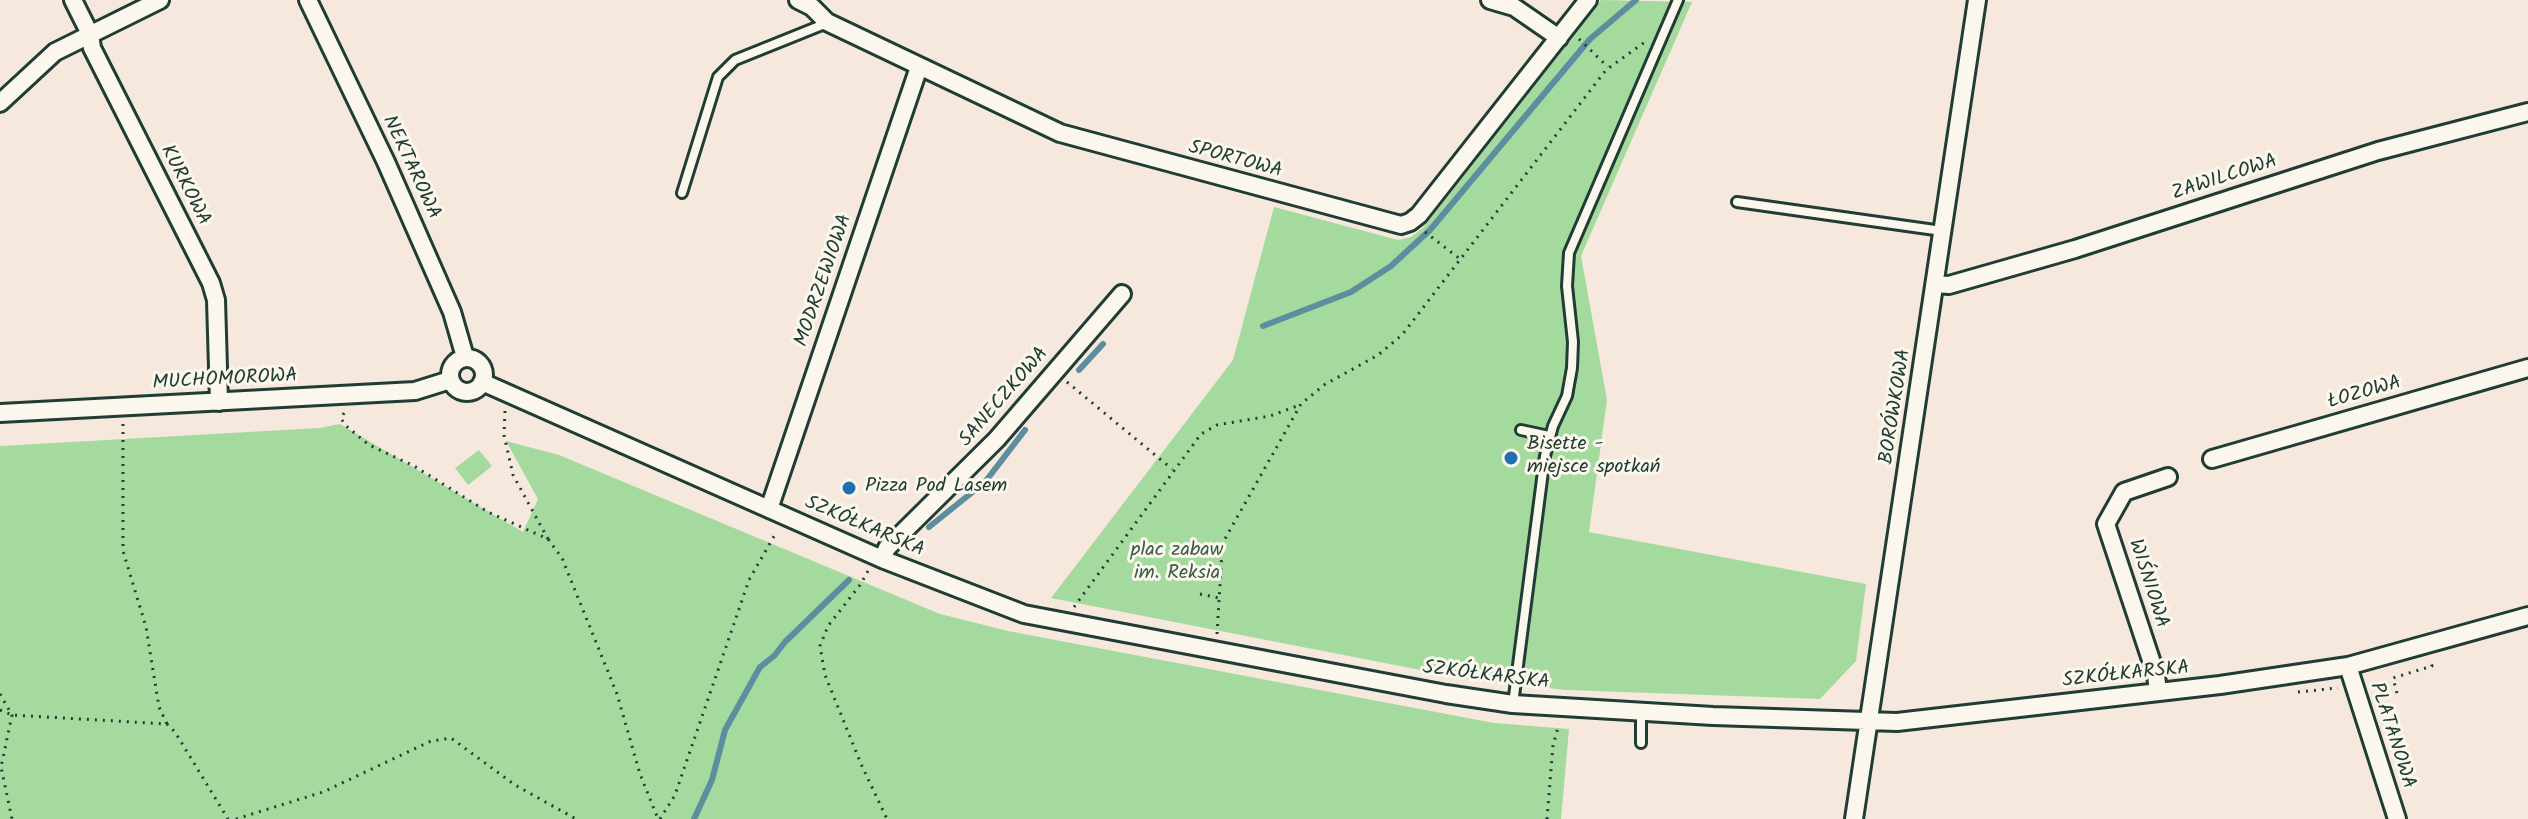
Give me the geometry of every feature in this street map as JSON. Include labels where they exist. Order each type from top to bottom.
[{"type":"street","name":"KURKOWA","points":[[73,0],[90,34],[92,48],[211,283],[216,300],[219,402]]},
{"type":"street","points":[[0,103],[55,52],[160,0]]},
{"type":"street","name":"NEKTAROWA","points":[[308,0],[386,162],[452,312],[465,357]]},
{"type":"street","name":"SPORTOWA","points":[[798,0],[812,7],[827,22],[1060,133],[1401,225],[1419,215],[1568,38],[1588,0]]},
{"type":"street","points":[[1490,0],[1514,7],[1568,38]]},
{"type":"street","name":"BORÓWKOWA","points":[[1854,819],[1977,0]]},
{"type":"street","name":"MODRZEWIOWA","points":[[769,509],[919,67]]},
{"type":"street","name":"ZAWILCOWA","points":[[1935,284],[1949,285],[2075,249],[2378,151],[2528,112]]},
{"type":"street","name":"SANECZKOWA","points":[[882,559],[887,548],[963,476],[1122,294]]},
{"type":"street","points":[[465,357],[480,364],[484,374],[478,388],[468,392],[458,389],[450,380],[452,366],[465,357]]},
{"type":"street","name":"ŁOZOWA","points":[[2212,459],[2528,368]]},
{"type":"street","name":"MUCHOMOROWA","points":[[0,413],[415,391],[450,380]]},
{"type":"street","name":"SZKÓŁKARSKA","points":[[482,382],[882,559],[1024,614],[1513,704],[1897,722],[2348,666],[2528,616]]},
{"type":"street","name":"WIŚNIOWA","points":[[2158,692],[2156,675],[2106,524],[2124,492],[2168,477]]},
{"type":"street","name":"PLATANOWA","points":[[2348,666],[2397,819]]},
{"type":"lane","points":[[1513,704],[1542,471],[1549,436],[1567,396],[1572,368],[1573,342],[1567,286],[1569,253],[1678,0]]},
{"type":"lane","points":[[682,193],[718,77],[735,60],[827,22]]},
{"type":"lane","points":[[1737,202],[1943,231]]},
{"type":"lane","points":[[1521,430],[1549,436]]},
{"type":"lane","points":[[1641,711],[1641,743]]},
{"type":"path","points":[[1568,38],[1608,67]]},
{"type":"path","points":[[1074,607],[1196,439],[1209,428],[1270,416],[1301,404],[1324,385],[1355,370],[1390,346],[1608,67],[1648,39]]},
{"type":"path","points":[[1420,229],[1460,259]]},
{"type":"path","points":[[1055,372],[1173,470]]},
{"type":"path","points":[[1217,634],[1226,537],[1301,404]]},
{"type":"path","points":[[344,411],[341,418],[345,425],[369,445],[414,466],[488,512],[548,539]]},
{"type":"path","points":[[505,411],[504,435],[513,475],[562,558],[617,694],[640,774],[659,819]]},
{"type":"path","points":[[123,420],[123,551],[146,627],[159,707],[228,819]]},
{"type":"path","points":[[659,819],[675,795],[749,580],[777,531]]},
{"type":"path","points":[[868,571],[828,626],[820,646],[825,675],[887,819]]},
{"type":"path","points":[[1200,594],[1219,598]]},
{"type":"path","points":[[2397,693],[2393,678],[2432,666],[2431,663]]},
{"type":"path","points":[[0,694],[12,715],[1,767],[12,819]]},
{"type":"path","points":[[0,710],[12,715],[167,724]]},
{"type":"path","points":[[1547,819],[1553,745],[1560,722]]},
{"type":"path","points":[[236,819],[323,792],[431,741],[451,738],[515,785],[576,819]]},
{"type":"green space","name":"plac zabaw im. Reksia","points":[[1601,0],[1692,2],[1581,256],[1607,400],[1589,532],[1866,584],[1856,661],[1820,699],[1567,690],[1472,680],[1051,598],[1233,360],[1274,207],[1398,240],[1411,237],[1424,227]]},
{"type":"green space","points":[[340,424],[523,532],[538,499],[506,441],[559,455],[940,614],[1008,631],[1494,723],[1569,729],[1561,819],[0,819],[0,446],[320,428]]},
{"type":"green space","points":[[479,450],[492,466],[468,485],[455,468]]},
{"type":"waterway","points":[[1263,326],[1351,292],[1391,266],[1430,230],[1590,39],[1636,0]]},
{"type":"waterway","points":[[1079,370],[1103,344]]},
{"type":"waterway","points":[[929,527],[985,482],[1025,430]]},
{"type":"waterway","points":[[694,819],[712,780],[725,730],[760,667],[849,580]]},
{"type":"place","name":"Bisette - miejsce spotkań","points":[[1511,458]]},
{"type":"place","name":"Pizza Pod Lasem","points":[[849,488]]}]
